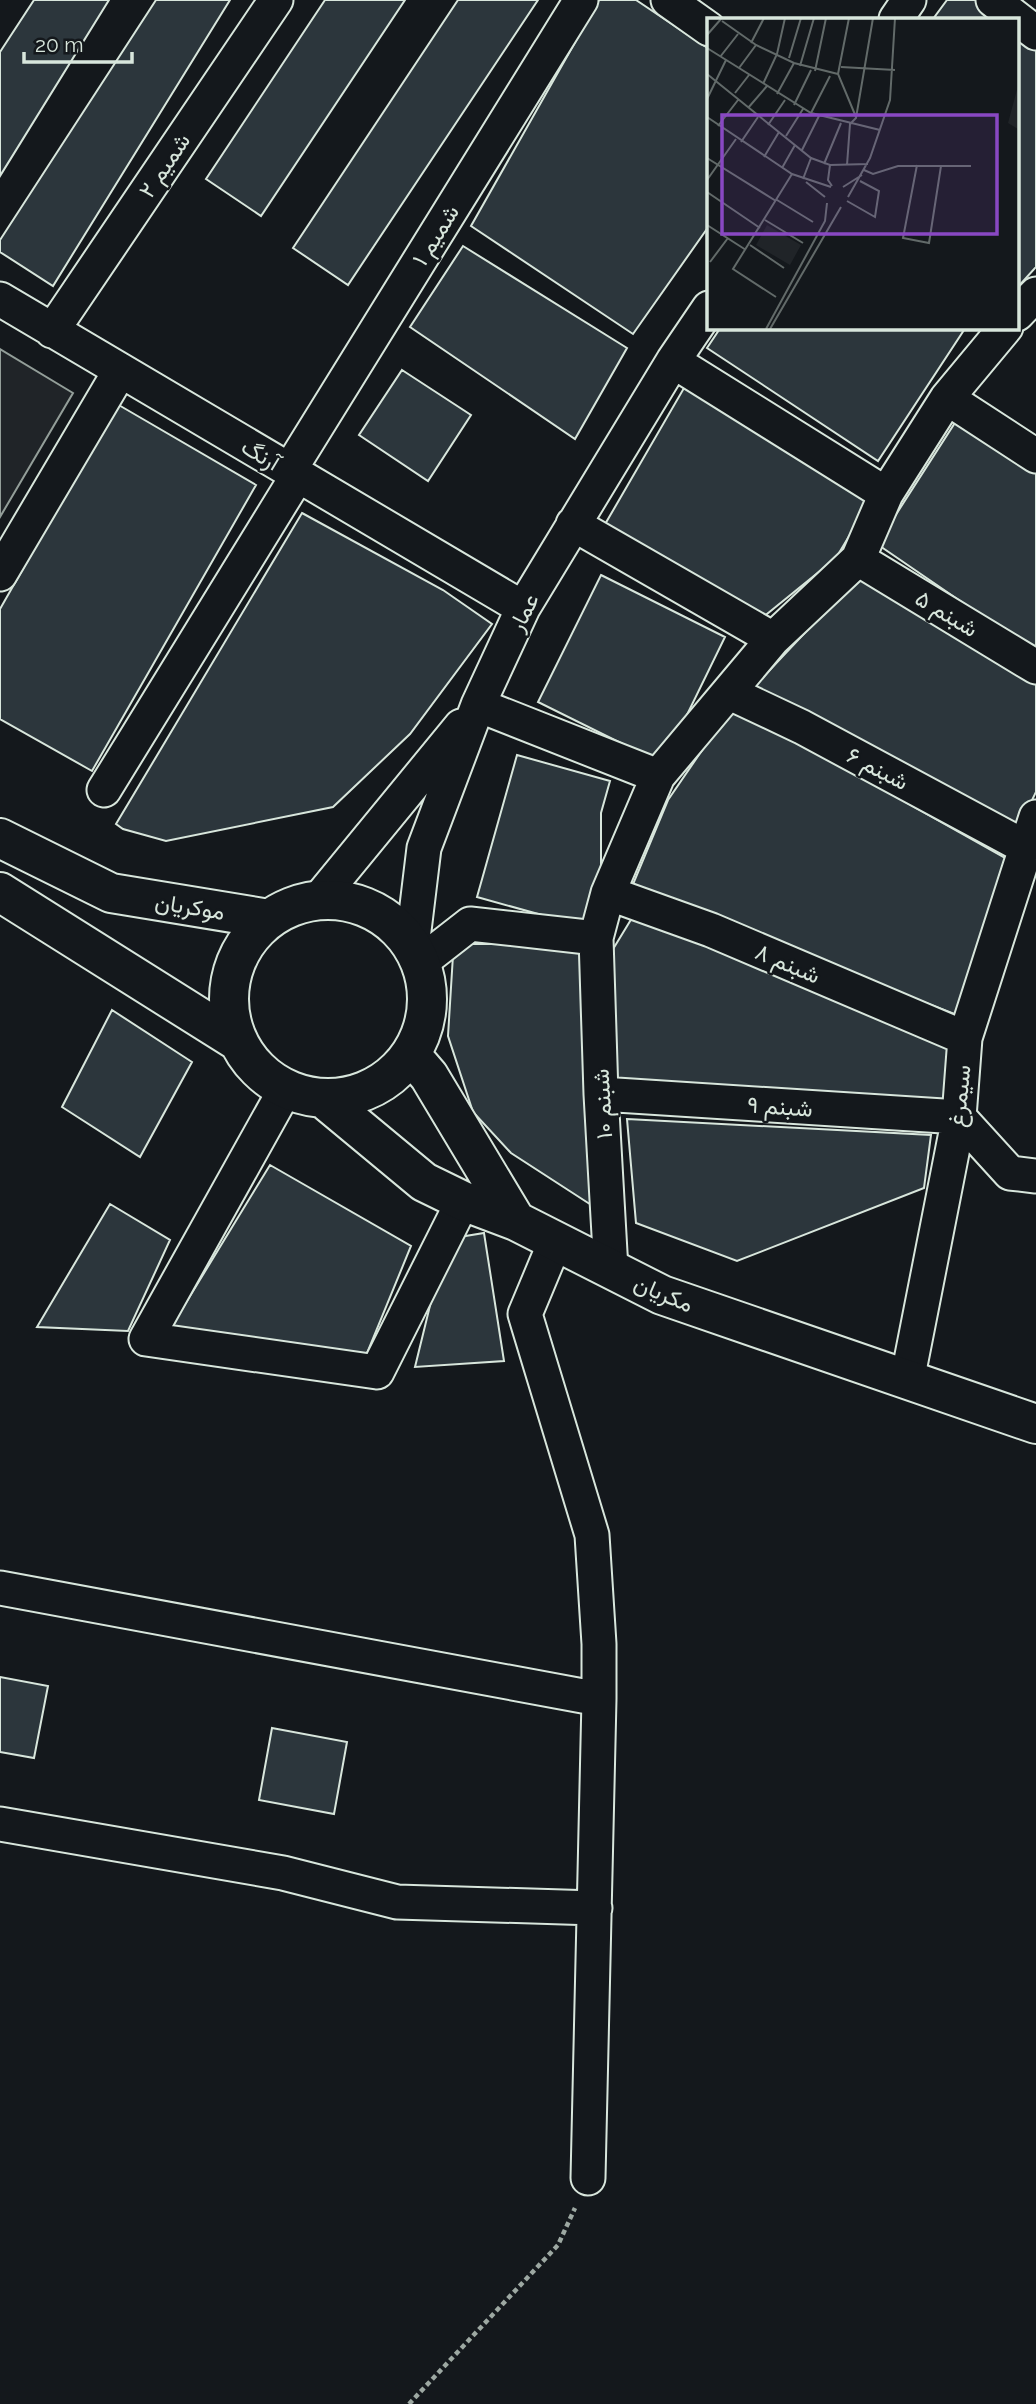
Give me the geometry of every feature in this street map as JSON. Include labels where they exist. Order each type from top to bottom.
[{"type":"main road","name":"موکریان","points":[[0,838],[111,894],[268,919]]},
{"type":"main road","points":[[0,892],[237,1041]]},
{"type":"main road","points":[[319,899],[346,901],[373,910],[395,925],[416,955],[428,994],[424,1026],[411,1055],[388,1080],[358,1095],[324,1099],[304,1097],[265,1078],[249,1061],[237,1041],[229,1008],[231,974],[245,943],[268,919],[292,906],[319,899]]},
{"type":"main road","points":[[411,1055],[429,1076],[516,1221]]},
{"type":"main road","name":"مکریان","points":[[324,1099],[424,1182],[463,1201],[516,1221],[662,1295],[1036,1424]]},
{"type":"street","name":"شمیم ۲","points":[[52,331],[276,0]]},
{"type":"street","name":"شمیم ۱","points":[[104,790],[581,0]]},
{"type":"street","points":[[668,0],[707,28]]},
{"type":"street","points":[[897,18],[909,0]]},
{"type":"street","points":[[993,0],[1016,18]]},
{"type":"street","points":[[1018,19],[1036,33]]},
{"type":"street","name":"آرنگ","points":[[0,299],[523,608]]},
{"type":"street","name":"عمار","points":[[416,955],[424,848],[478,705],[523,608],[673,361],[707,312]]},
{"type":"street","points":[[858,559],[886,494],[947,398],[1003,329]]},
{"type":"street","points":[[673,361],[886,494]]},
{"type":"street","points":[[0,574],[120,371]]},
{"type":"street","points":[[947,398],[1036,456]]},
{"type":"street","points":[[573,524],[773,639]]},
{"type":"street","name":"شبنم ۱۰","points":[[611,1270],[596,938],[608,893],[658,776],[773,639],[858,559]]},
{"type":"street","name":"شبنم ۵","points":[[858,559],[1036,667]]},
{"type":"street","name":"شبنم ۶","points":[[730,693],[802,727],[1025,847]]},
{"type":"street","points":[[319,899],[478,705],[658,776]]},
{"type":"street","name":"سیمرغ","points":[[907,1381],[959,1117],[965,1038],[1036,817]]},
{"type":"street","name":"شبنم ۸","points":[[608,893],[711,930],[965,1038]]},
{"type":"street","points":[[416,955],[470,924],[596,938]]},
{"type":"street","points":[[285,1090],[146,1339],[377,1372],[463,1201]]},
{"type":"street","name":"شبنم ۹","points":[[601,1094],[959,1117]]},
{"type":"street","points":[[959,1117],[1027,1170]]},
{"type":"street","points":[[556,1240],[525,1314],[592,1535],[599,1644],[599,1699],[588,2178]]},
{"type":"street","points":[[0,1587],[599,1699]]},
{"type":"street","points":[[0,1824],[283,1872],[397,1902],[595,1908]]},
{"type":"path","points":[[409,2404],[558,2245],[588,2178]]},
{"type":"shaded area","points":[[0,349],[73,393],[0,517]]},
{"type":"building","points":[[34,0],[109,0],[0,176],[0,52]]},
{"type":"building","points":[[156,0],[230,0],[53,286],[0,252],[0,240]]},
{"type":"building","points":[[325,0],[405,0],[261,216],[206,179]]},
{"type":"building","points":[[458,0],[538,0],[348,285],[293,248]]},
{"type":"building","points":[[599,0],[636,0],[707,48],[707,229],[633,334],[471,226]]},
{"type":"building","points":[[947,0],[976,0],[998,18],[934,18]]},
{"type":"building","points":[[1018,36],[1036,51],[1036,267],[1018,287]]},
{"type":"building","points":[[463,246],[627,348],[575,439],[410,327]]},
{"type":"building","points":[[720,329],[965,329],[878,461],[707,348]]},
{"type":"building","points":[[402,370],[471,415],[428,481],[359,435]]},
{"type":"building","points":[[684,388],[872,498],[836,558],[762,618],[604,526]]},
{"type":"building","points":[[117,404],[256,485],[92,771],[0,719],[0,609]]},
{"type":"building","points":[[960,415],[1036,466],[1036,653],[877,544]]},
{"type":"building","points":[[302,513],[443,590],[492,624],[410,734],[333,807],[166,841],[123,829],[116,824]]},
{"type":"building","points":[[863,571],[1036,679],[1036,792],[1016,833],[750,691]]},
{"type":"building","points":[[601,575],[725,637],[663,764],[538,702]]},
{"type":"building","points":[[733,705],[1005,858],[957,1015],[631,889],[668,800]]},
{"type":"building","points":[[517,755],[610,781],[601,813],[601,872],[585,927],[477,897]]},
{"type":"building","points":[[635,913],[950,1039],[951,1108],[612,1087],[607,959]]},
{"type":"building","points":[[471,944],[598,944],[599,1210],[511,1153],[473,1112],[448,1036],[453,955]]},
{"type":"building","points":[[112,1010],[192,1062],[140,1157],[62,1107]]},
{"type":"building","points":[[627,1119],[931,1135],[924,1188],[737,1261],[636,1223]]},
{"type":"building","points":[[270,1165],[411,1246],[363,1363],[168,1332]]},
{"type":"building","points":[[110,1204],[170,1240],[128,1331],[37,1327]]},
{"type":"building","points":[[484,1233],[504,1361],[415,1367],[437,1277],[435,1241]]},
{"type":"building","points":[[0,1677],[48,1686],[34,1758],[0,1752]]},
{"type":"building","points":[[272,1728],[347,1742],[334,1814],[259,1800]]}]
